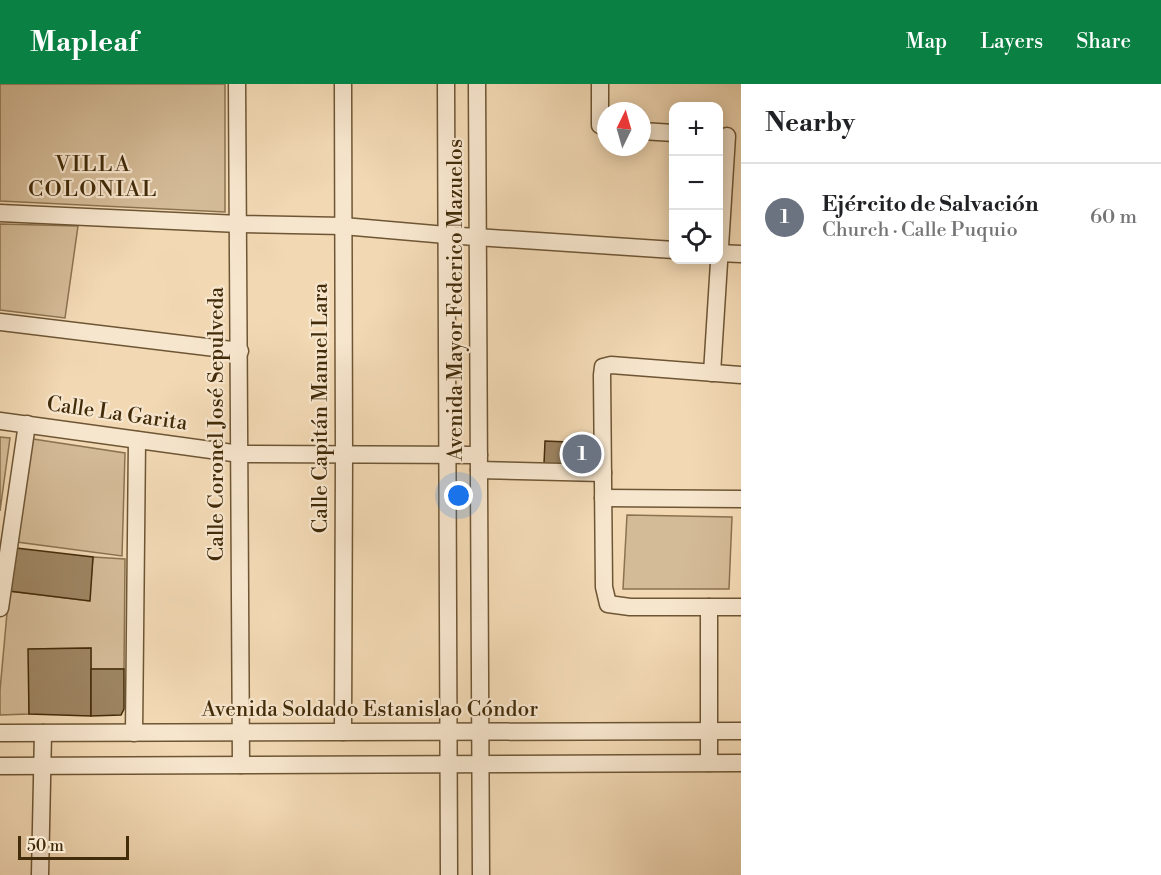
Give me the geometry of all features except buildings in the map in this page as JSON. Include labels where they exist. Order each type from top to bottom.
[{"type":"street","name":"Calle Coronel José Sepulveda","points":[[237,84],[240,351],[239,733],[241,765]]},
{"type":"street","name":"Calle Capitán Manuel Lara","points":[[343,84],[343,732]]},
{"type":"street","name":"Avenida Mayor Federico Mazuelos","points":[[446,84],[449,875]]},
{"type":"street","name":"Avenida Mayor Federico Mazuelos","points":[[477,84],[481,875]]},
{"type":"street","points":[[600,84],[600,102]]},
{"type":"street","points":[[651,132],[669,133]]},
{"type":"street","points":[[723,210],[729,136]]},
{"type":"street","points":[[0,213],[239,224],[343,226],[669,250]]},
{"type":"street","points":[[723,253],[741,254]]},
{"type":"street","points":[[712,373],[718,264]]},
{"type":"street","points":[[0,321],[240,351]]},
{"type":"street","points":[[741,375],[610,365],[603,367],[604,587],[608,604],[630,607],[741,608]]},
{"type":"street","name":"Calle La Garita","points":[[0,421],[240,454],[448,455],[479,463],[603,473]]},
{"type":"street","points":[[0,609],[27,424]]},
{"type":"street","points":[[134,733],[137,440]]},
{"type":"street","points":[[603,498],[741,499]]},
{"type":"street","points":[[709,763],[710,608]]},
{"type":"street","name":"Avenida Soldado Estanislao Cóndor","points":[[0,734],[741,731]]},
{"type":"street","points":[[40,875],[43,734]]},
{"type":"street","points":[[0,766],[741,763]]},
{"type":"shaded area","points":[[0,84],[225,84],[225,212],[0,201]]},
{"type":"shaded area","points":[[0,224],[78,226],[65,318],[0,310]]},
{"type":"shaded area","points":[[0,437],[10,438],[0,511]]},
{"type":"shaded area","points":[[33,439],[125,453],[122,556],[17,542]]},
{"type":"shaded area","points":[[627,515],[732,517],[729,589],[623,589]]},
{"type":"shaded area","points":[[93,557],[125,559],[124,669],[91,669],[91,648],[29,649],[29,714],[0,715],[0,690],[9,591],[89,601]]},
{"type":"place","name":"Ejército de Salvación","points":[[582,454]]},
{"type":"district","name":"VILLA COLONIAL","points":[[93,176]]}]
